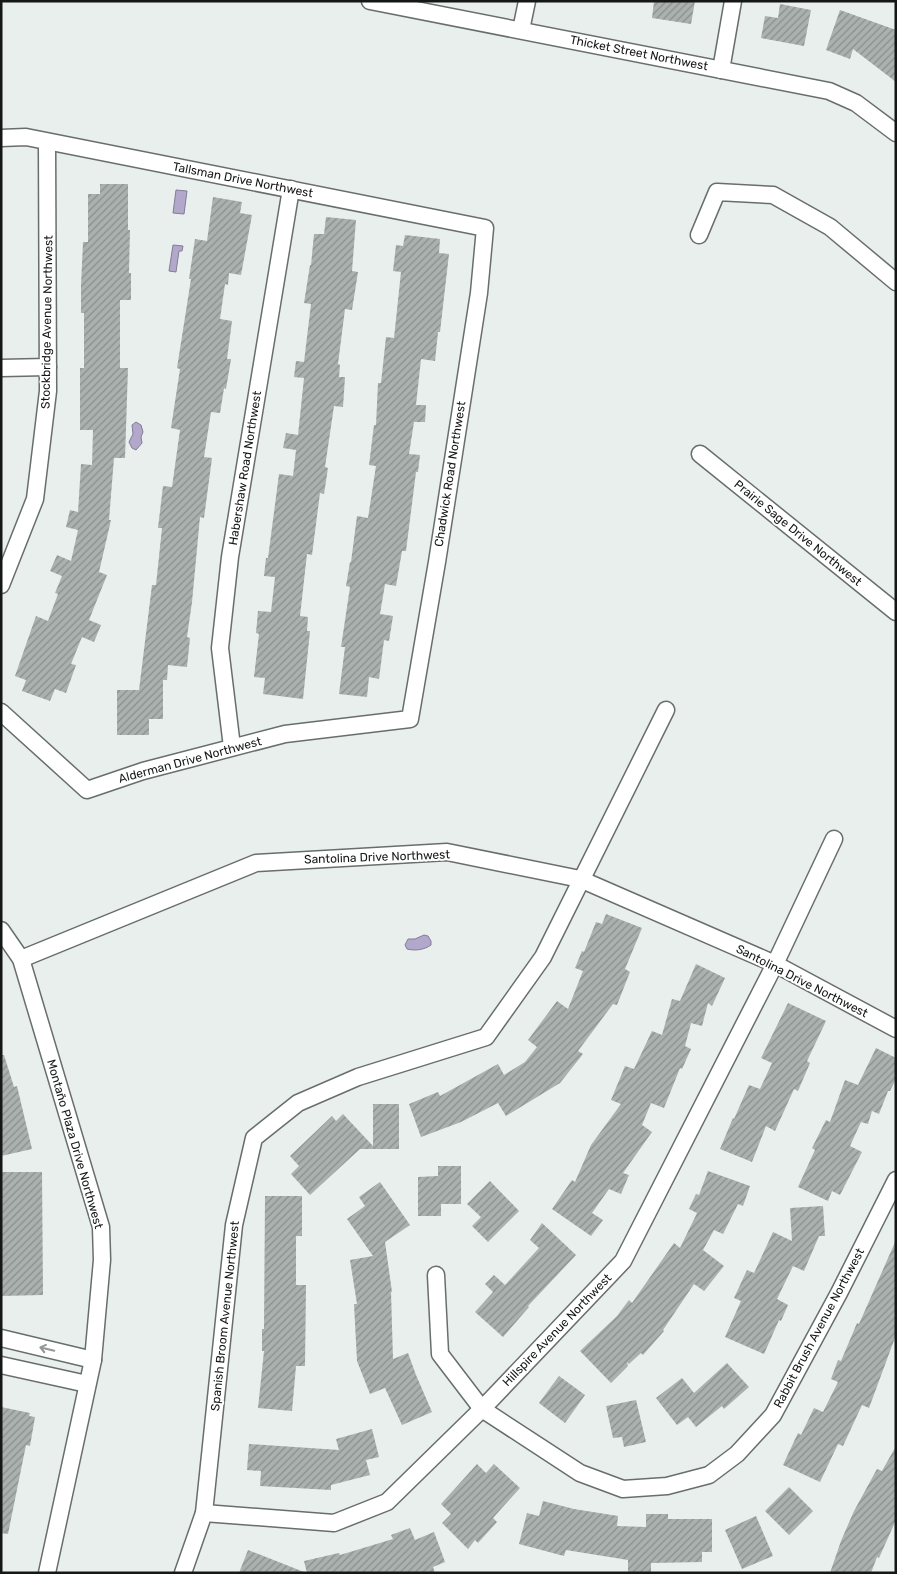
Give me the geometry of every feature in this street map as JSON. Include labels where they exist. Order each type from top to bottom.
[{"type":"street","name":"Thicket Street Northwest","points":[[370,1],[829,91],[856,103],[896,133]]},
{"type":"street","points":[[521,30],[527,1]]},
{"type":"street","points":[[721,70],[733,1]]},
{"type":"street","name":"Tallsman Drive Northwest","points":[[1,138],[26,137],[485,228]]},
{"type":"street","name":"Stockbridge Avenue Northwest","points":[[1,585],[35,499],[48,391],[47,142]]},
{"type":"street","name":"Habershaw Road Northwest","points":[[232,747],[220,648],[230,557],[291,189]]},
{"type":"street","points":[[699,235],[717,192],[773,195],[830,227],[896,282]]},
{"type":"street","name":"Chadwick Road Northwest","points":[[410,719],[479,294],[485,228]]},
{"type":"street","points":[[1,368],[48,367]]},
{"type":"street","name":"Prairie Sage Drive Northwest","points":[[700,454],[896,612]]},
{"type":"street","name":"Spanish Broom Avenue Northwest","points":[[183,1573],[204,1513],[234,1225],[254,1138],[298,1103],[358,1078],[486,1037],[542,957],[666,710]]},
{"type":"street","name":"Alderman Drive Northwest","points":[[1,712],[87,790],[143,770],[285,734],[410,719]]},
{"type":"street","name":"Hillspire Avenue Northwest","points":[[204,1513],[334,1522],[388,1502],[482,1409],[623,1261],[775,964],[834,839]]},
{"type":"street","name":"Santolina Drive Northwest","points":[[21,959],[256,863],[447,852],[580,879],[775,964],[896,1029]]},
{"type":"street","name":"Montaño Plaza Drive Northwest","points":[[1,930],[21,959],[101,1227],[102,1260],[93,1360],[47,1573]]},
{"type":"street","name":"Rabbit Brush Avenue Northwest","points":[[436,1275],[440,1354],[482,1409],[580,1473],[623,1489],[667,1486],[709,1475],[737,1454],[773,1415],[839,1293],[896,1180]]},
{"type":"street","points":[[1,1338],[93,1360]]},
{"type":"street","points":[[1,1365],[87,1384]]},
{"type":"shaded area","points":[[176,190],[187,191],[184,214],[173,213]]},
{"type":"shaded area","points":[[173,245],[183,246],[182,251],[179,251],[176,272],[169,271]]},
{"type":"shaded area","points":[[136,422],[141,425],[143,432],[141,437],[142,443],[136,450],[132,448],[129,442],[133,434],[132,425]]},
{"type":"shaded area","points":[[424,935],[428,936],[431,945],[419,950],[407,949],[405,945],[408,939],[415,939]]},
{"type":"building","points":[[654,1],[695,1],[691,24],[652,18]]},
{"type":"building","points":[[780,4],[811,10],[804,46],[761,38],[765,16],[778,18]]},
{"type":"building","points":[[840,10],[896,30],[896,82],[853,49],[850,59],[826,50]]},
{"type":"building","points":[[100,184],[128,184],[131,300],[120,300],[120,368],[128,368],[125,458],[114,458],[109,520],[111,520],[99,572],[107,575],[89,620],[101,625],[94,642],[82,637],[71,664],[76,665],[66,693],[55,689],[50,701],[22,691],[26,680],[15,676],[36,616],[48,621],[58,594],[55,593],[62,576],[50,571],[57,555],[71,561],[78,530],[66,527],[70,510],[78,512],[81,464],[92,465],[93,430],[80,430],[80,368],[84,368],[84,313],[81,313],[81,286],[83,242],[88,242],[88,194],[100,194]]},
{"type":"building","points":[[213,197],[242,202],[240,213],[252,215],[241,275],[229,273],[228,285],[225,284],[220,319],[232,321],[227,359],[231,359],[220,413],[211,412],[204,457],[212,458],[204,518],[200,517],[187,637],[190,638],[187,667],[168,665],[167,680],[163,680],[163,719],[149,719],[149,735],[117,735],[117,690],[139,690],[152,585],[156,585],[162,528],[158,528],[163,486],[172,487],[180,430],[171,428],[180,369],[177,368],[191,279],[189,279],[195,239],[207,241]]},
{"type":"building","points":[[326,217],[356,220],[352,271],[358,272],[352,310],[345,309],[338,364],[340,365],[339,377],[345,377],[343,407],[334,406],[325,467],[328,468],[324,494],[320,493],[312,555],[307,554],[300,616],[308,617],[307,631],[310,631],[303,699],[263,694],[265,678],[254,677],[259,634],[256,633],[258,611],[271,612],[275,577],[264,576],[266,558],[268,558],[279,474],[293,476],[296,450],[283,448],[286,433],[298,435],[304,378],[294,377],[296,361],[304,362],[311,304],[304,303],[314,234],[324,234]]},
{"type":"building","points":[[405,235],[440,239],[439,253],[449,254],[440,332],[438,332],[435,361],[421,359],[416,405],[426,405],[425,422],[414,422],[409,454],[420,455],[418,472],[416,472],[406,551],[402,551],[396,586],[385,584],[380,614],[393,616],[389,641],[384,640],[379,679],[369,677],[367,697],[339,694],[345,647],[341,647],[350,587],[346,586],[357,516],[368,518],[376,466],[369,465],[374,425],[376,425],[378,383],[381,383],[386,337],[394,338],[401,272],[393,271],[396,245],[403,246]]},
{"type":"building","points":[[606,914],[642,928],[625,969],[630,972],[617,1005],[613,1004],[578,1051],[583,1054],[560,1083],[506,1116],[498,1103],[461,1122],[421,1137],[409,1104],[438,1092],[440,1096],[498,1064],[504,1075],[525,1062],[537,1047],[528,1040],[557,1001],[568,1009],[583,971],[575,968],[582,951],[584,952],[596,922],[602,924]]},
{"type":"building","points":[[696,964],[725,978],[712,1006],[708,1003],[702,1026],[691,1023],[685,1046],[691,1049],[682,1069],[680,1068],[664,1108],[651,1103],[642,1125],[652,1132],[623,1173],[629,1175],[621,1194],[609,1189],[592,1213],[603,1220],[591,1236],[552,1209],[572,1180],[575,1182],[591,1145],[621,1104],[611,1100],[625,1066],[634,1069],[652,1031],[662,1035],[672,999],[680,1001]]},
{"type":"building","points":[[788,1003],[826,1021],[807,1061],[810,1063],[798,1091],[794,1089],[775,1131],[766,1126],[752,1162],[720,1149],[749,1085],[760,1089],[772,1063],[761,1058]]},
{"type":"building","points":[[876,1048],[896,1058],[896,1079],[890,1091],[888,1091],[879,1114],[872,1111],[868,1124],[861,1122],[850,1146],[862,1152],[840,1195],[832,1191],[828,1201],[798,1187],[815,1150],[812,1148],[826,1120],[830,1122],[845,1080],[858,1085]]},
{"type":"building","points":[[1,1055],[4,1055],[14,1087],[17,1086],[32,1149],[1,1156]]},
{"type":"building","points":[[373,1104],[399,1104],[399,1149],[360,1149],[310,1195],[291,1174],[299,1166],[290,1156],[332,1116],[336,1121],[343,1114],[373,1146]]},
{"type":"building","points":[[438,1166],[461,1166],[461,1204],[441,1204],[441,1216],[418,1216],[418,1177],[438,1176]]},
{"type":"building","points":[[708,1171],[750,1186],[743,1206],[738,1204],[723,1234],[714,1230],[703,1250],[724,1266],[704,1291],[694,1284],[664,1331],[643,1355],[641,1353],[629,1364],[627,1362],[628,1366],[611,1383],[580,1351],[617,1316],[629,1300],[632,1303],[674,1243],[680,1248],[697,1213],[689,1209],[696,1194],[699,1195]]},
{"type":"building","points":[[1,1172],[42,1172],[43,1295],[1,1296]]},
{"type":"building","points":[[490,1181],[519,1211],[488,1242],[472,1226],[481,1217],[467,1204]]},
{"type":"building","points":[[380,1182],[410,1225],[385,1242],[392,1292],[393,1359],[408,1353],[432,1412],[402,1425],[385,1388],[370,1394],[357,1361],[354,1304],[357,1304],[350,1260],[373,1256],[347,1219],[365,1206],[359,1197]]},
{"type":"building","points":[[265,1196],[302,1196],[302,1236],[296,1236],[296,1285],[306,1285],[305,1366],[296,1366],[292,1411],[258,1408],[264,1351],[262,1351],[262,1329],[264,1329]]},
{"type":"building","points":[[823,1206],[825,1236],[819,1236],[804,1271],[793,1266],[777,1299],[788,1305],[764,1354],[725,1337],[741,1301],[734,1298],[747,1270],[754,1273],[773,1232],[792,1241],[790,1208]]},
{"type":"building","points":[[542,1223],[576,1255],[528,1306],[503,1337],[475,1312],[493,1292],[485,1284],[494,1275],[505,1285],[539,1248],[530,1240]]},
{"type":"building","points":[[896,1240],[896,1335],[869,1408],[862,1405],[843,1446],[838,1444],[820,1482],[783,1465],[798,1433],[801,1435],[814,1408],[823,1412],[838,1382],[831,1379],[838,1360],[841,1361],[857,1323],[859,1324]]},
{"type":"building","points":[[727,1363],[749,1387],[724,1409],[722,1406],[696,1427],[688,1417],[677,1425],[656,1398],[682,1378],[694,1393]]},
{"type":"building","points":[[559,1376],[585,1395],[565,1423],[539,1403]]},
{"type":"building","points":[[636,1400],[646,1442],[624,1447],[622,1437],[613,1438],[606,1406]]},
{"type":"building","points":[[1,1407],[30,1413],[29,1416],[35,1417],[30,1446],[26,1445],[8,1534],[1,1533]]},
{"type":"building","points":[[372,1429],[379,1457],[366,1460],[370,1475],[331,1485],[331,1490],[260,1486],[261,1471],[247,1470],[249,1444],[339,1450],[336,1439]]},
{"type":"building","points":[[896,1446],[896,1520],[879,1558],[877,1557],[871,1573],[830,1573],[854,1511],[877,1469],[882,1471]]},
{"type":"building","points":[[477,1464],[486,1473],[494,1464],[520,1488],[493,1518],[497,1522],[478,1543],[475,1540],[468,1549],[442,1523],[451,1514],[441,1504]]},
{"type":"building","points":[[789,1487],[813,1511],[789,1535],[765,1511]]},
{"type":"building","points":[[543,1501],[574,1509],[618,1516],[617,1526],[646,1527],[646,1514],[668,1514],[668,1519],[712,1519],[712,1552],[702,1552],[702,1562],[651,1563],[651,1573],[628,1573],[628,1560],[566,1550],[564,1556],[519,1544],[527,1513],[539,1516]]},
{"type":"building","points":[[756,1516],[773,1556],[742,1569],[725,1530]]},
{"type":"building","points":[[410,1528],[415,1540],[434,1532],[445,1562],[433,1567],[435,1573],[307,1573],[304,1561],[339,1553],[340,1555],[393,1539],[391,1535]]},
{"type":"building","points":[[248,1550],[304,1572],[304,1573],[239,1573]]}]
